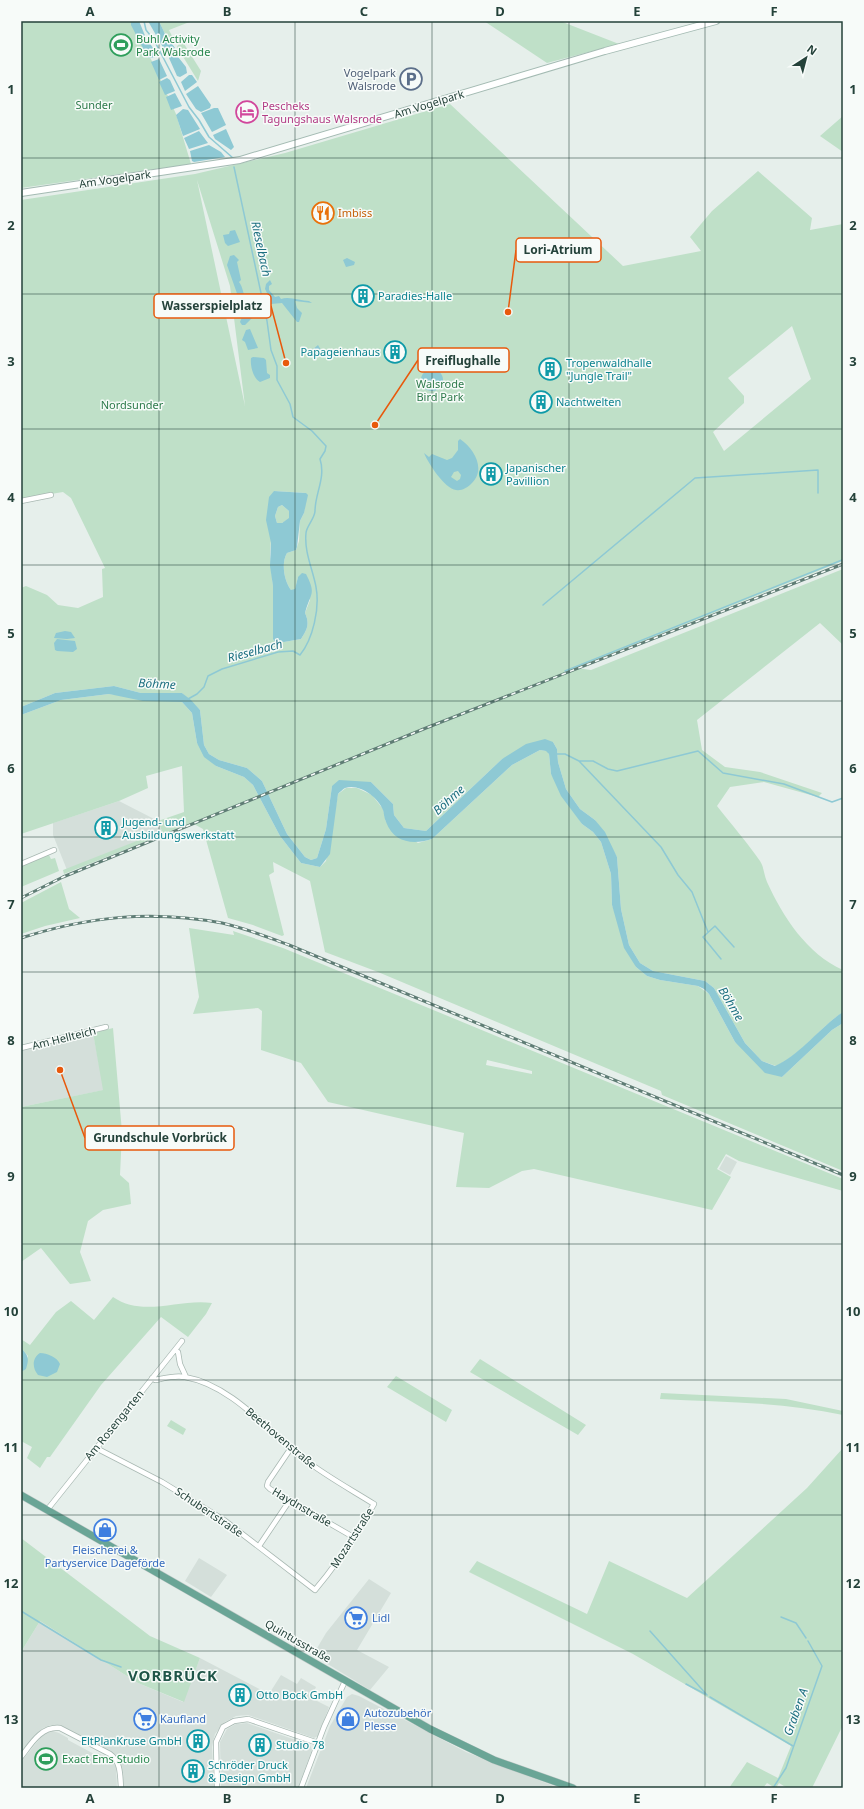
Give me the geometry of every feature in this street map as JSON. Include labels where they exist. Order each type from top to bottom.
[{"type":"main road","name":"Quintusstraße","points":[[21,1495],[345,1681],[464,1747],[527,1773],[573,1788]]},
{"type":"street","name":"Am Vogelpark","points":[[21,193],[240,160],[598,53],[716,21]]},
{"type":"street","points":[[21,501],[51,495]]},
{"type":"street","points":[[21,864],[54,850]]},
{"type":"street","name":"Am Hellteich","points":[[21,1048],[106,1027]]},
{"type":"street","name":"Am Rosengarten","points":[[47,1510],[182,1341]]},
{"type":"street","points":[[175,1350],[178,1352],[180,1364],[186,1377]]},
{"type":"street","name":"Beethovenstraße","points":[[152,1378],[155,1380],[173,1377],[186,1377],[219,1390],[233,1399],[316,1468],[374,1504]]},
{"type":"street","name":"Schubertstraße","points":[[96,1448],[185,1495],[224,1520],[315,1590]]},
{"type":"street","name":"Haydnstraße","points":[[291,1448],[268,1482],[267,1486],[355,1538]]},
{"type":"street","points":[[259,1546],[290,1500]]},
{"type":"street","name":"Mozartstraße","points":[[315,1590],[338,1563],[355,1538],[374,1504]]},
{"type":"street","points":[[301,1788],[318,1743],[345,1681]]},
{"type":"street","points":[[217,1788],[216,1742],[223,1727],[234,1720],[248,1719],[318,1743]]},
{"type":"street","points":[[21,1757],[33,1742],[47,1729],[53,1727],[60,1728],[110,1754],[116,1759],[119,1766],[121,1788]]},
{"type":"shaded area","points":[[119,801],[158,821],[162,831],[67,870],[53,835],[53,823]]},
{"type":"shaded area","points":[[93,1033],[104,1090],[21,1107],[21,1051]]},
{"type":"shaded area","points":[[726,1156],[737,1162],[730,1175],[719,1169]]},
{"type":"shaded area","points":[[199,1558],[227,1575],[211,1597],[185,1581]]},
{"type":"shaded area","points":[[369,1579],[391,1593],[357,1650],[389,1667],[370,1690],[313,1655],[326,1633]]},
{"type":"shaded area","points":[[40,1621],[138,1683],[183,1702],[200,1658],[269,1694],[281,1675],[297,1684],[301,1678],[316,1687],[311,1698],[329,1707],[318,1736],[314,1738],[248,1715],[236,1716],[225,1722],[215,1734],[212,1747],[214,1788],[123,1788],[118,1759],[111,1753],[61,1728],[51,1725],[43,1728],[21,1753],[21,1652]]},
{"type":"shaded area","points":[[352,1694],[359,1696],[466,1752],[559,1788],[306,1788],[330,1726],[347,1697]]},
{"type":"shaded area","points":[[247,1723],[310,1745],[312,1750],[298,1788],[221,1788],[220,1742],[227,1729],[236,1724]]},
{"type":"shaded area","points":[[53,1731],[68,1738],[68,1740],[94,1754],[98,1753],[110,1759],[116,1767],[117,1788],[21,1788],[21,1762],[41,1737],[46,1733]]},
{"type":"green space","name":"Sunder","points":[[21,21],[143,21],[132,25],[153,63],[176,114],[191,164],[21,188]]},
{"type":"green space","name":"Buhl Activity Park Walsrode","points":[[159,21],[192,21],[169,30],[174,43],[164,32]]},
{"type":"green space","points":[[484,21],[560,21],[619,44],[547,63]]},
{"type":"green space","points":[[181,39],[201,71],[198,81],[177,47]]},
{"type":"green space","points":[[450,104],[623,266],[701,251],[690,237],[712,211],[758,171],[812,218],[810,230],[843,224],[843,561],[576,668],[591,670],[843,569],[843,645],[820,623],[697,720],[702,750],[725,767],[760,772],[822,793],[818,797],[764,782],[730,787],[717,806],[760,861],[773,895],[798,933],[818,954],[843,970],[843,1012],[834,1018],[794,1055],[776,1066],[762,1061],[745,1043],[714,988],[705,981],[653,971],[640,963],[629,945],[621,909],[617,857],[595,820],[580,809],[566,789],[558,762],[557,749],[553,742],[502,759],[426,831],[404,828],[394,815],[393,804],[371,782],[332,786],[326,829],[317,858],[311,860],[305,857],[287,834],[262,781],[247,768],[219,760],[209,754],[204,745],[200,710],[182,693],[141,693],[114,686],[55,693],[21,707],[21,588],[26,586],[47,595],[58,605],[78,608],[103,597],[102,569],[105,568],[71,498],[63,492],[21,499],[21,200],[195,174],[285,153]],"holes":[[[197,180],[230,286],[245,406]],[[792,326],[811,379],[724,451],[713,432],[744,403],[744,396],[728,378]],[[274,491],[306,493],[304,513],[300,521],[299,541],[296,550],[287,553],[284,562],[284,572],[291,590],[295,590],[298,577],[310,600],[305,613],[307,627],[301,639],[284,642],[274,641],[273,639],[273,586],[270,555]]]},
{"type":"green space","points":[[843,116],[843,152],[820,136]]},
{"type":"green space","points":[[282,505],[289,511],[289,519],[282,523],[277,523],[275,516],[278,507]]},
{"type":"green space","points":[[109,694],[182,702],[192,713],[197,743],[216,766],[244,777],[253,785],[280,836],[301,863],[320,867],[326,861],[338,794],[346,788],[357,788],[372,795],[383,809],[386,822],[418,843],[432,839],[512,765],[540,750],[547,751],[549,754],[551,774],[582,824],[593,832],[601,842],[611,874],[612,905],[636,967],[647,976],[660,980],[698,986],[709,994],[735,1042],[782,1077],[832,1030],[843,1023],[843,1171],[662,1095],[661,1091],[378,972],[325,952],[310,881],[273,862],[274,872],[269,875],[284,935],[282,936],[253,925],[228,918],[203,829],[192,823],[64,874],[63,870],[162,831],[158,821],[184,812],[182,766],[146,776],[148,788],[119,801],[21,834],[21,715],[61,700]]},
{"type":"green space","points":[[49,855],[51,859],[55,858],[59,871],[21,887],[21,866]]},
{"type":"green space","points":[[61,882],[69,909],[80,918],[45,926],[21,934],[21,903]]},
{"type":"green space","points":[[189,928],[234,935],[233,931],[283,948],[843,1179],[843,1191],[739,1161],[726,1154],[717,1169],[731,1177],[712,1210],[534,1169],[522,1171],[489,1188],[456,1187],[464,1133],[328,1102],[301,1063],[261,1050],[262,1011],[258,1008],[193,1014],[199,997]],"holes":[[[487,1060],[532,1071],[532,1074],[486,1065]]]},
{"type":"green space","points":[[113,1028],[122,1132],[120,1175],[129,1183],[131,1204],[103,1210],[88,1221],[80,1252],[91,1281],[70,1284],[41,1248],[21,1262],[21,1107],[103,1090],[93,1033]]},
{"type":"green space","points":[[113,1297],[125,1303],[149,1307],[200,1302],[212,1303],[206,1314],[188,1337],[161,1317],[101,1385],[50,1457],[47,1457],[40,1468],[27,1458],[32,1447],[21,1441],[21,1372],[23,1371],[28,1356],[21,1348],[21,1339],[30,1345],[56,1312],[71,1301],[94,1320]]},
{"type":"green space","points":[[480,1359],[586,1425],[578,1435],[470,1372]]},
{"type":"green space","points":[[396,1376],[452,1410],[446,1422],[387,1387]]},
{"type":"green space","points":[[661,1393],[786,1399],[843,1411],[843,1415],[798,1407],[660,1399]]},
{"type":"green space","points":[[171,1420],[186,1429],[183,1435],[167,1426]]},
{"type":"green space","points":[[843,1448],[843,1725],[812,1788],[787,1788],[779,1783],[776,1788],[771,1788],[772,1786],[767,1783],[763,1788],[729,1788],[747,1762],[778,1778],[791,1746],[633,1654],[469,1572],[477,1561],[587,1614],[609,1561],[687,1598],[807,1488]]},
{"type":"green space","points":[[21,1538],[150,1636],[200,1658],[184,1702],[138,1683],[40,1621],[21,1652]]},
{"type":"water","points":[[139,21],[146,38],[158,55],[157,57],[148,58],[131,25],[131,22]]},
{"type":"water","points":[[148,21],[159,21],[165,34],[175,48],[167,53],[165,51]]},
{"type":"water","points":[[175,53],[186,67],[187,73],[180,77],[177,76],[169,58],[169,55]]},
{"type":"water","points":[[159,59],[167,76],[159,80],[151,62]]},
{"type":"water","points":[[189,75],[192,75],[197,82],[185,91],[181,82]]},
{"type":"water","points":[[167,78],[170,80],[175,91],[165,95],[159,82]]},
{"type":"water","points":[[198,86],[211,105],[210,108],[201,112],[196,109],[186,94]]},
{"type":"water","points":[[175,93],[182,106],[171,110],[166,97]]},
{"type":"water","points":[[218,108],[226,125],[212,132],[201,113]]},
{"type":"water","points":[[183,109],[188,110],[200,129],[183,136],[176,115]]},
{"type":"water","points":[[226,129],[234,147],[231,150],[215,139],[213,135]]},
{"type":"water","points":[[199,131],[208,143],[189,149],[184,138]]},
{"type":"water","points":[[209,145],[221,152],[225,157],[194,162],[192,161],[190,151]]},
{"type":"water","points":[[257,224],[261,231],[260,238],[258,238],[254,227]]},
{"type":"water","points":[[235,230],[240,242],[228,246],[225,243],[223,235],[229,234],[230,231]]},
{"type":"water","points":[[234,255],[239,260],[237,262],[241,280],[239,282],[244,295],[246,299],[250,297],[253,298],[253,303],[246,305],[240,302],[227,265],[230,256]]},
{"type":"water","points":[[347,258],[355,262],[354,265],[346,267],[343,260]]},
{"type":"water","points":[[270,280],[272,284],[269,286],[269,290],[275,297],[279,296],[281,299],[291,298],[309,301],[312,303],[295,301],[297,308],[302,313],[299,322],[297,322],[282,303],[271,304],[266,300],[268,295],[265,289],[266,284]]},
{"type":"water","points":[[251,311],[254,316],[245,325],[242,325],[240,322],[242,317],[238,317],[241,313]]},
{"type":"water","points":[[250,329],[258,348],[248,350],[245,342],[242,340],[246,330]]},
{"type":"water","points":[[318,345],[321,350],[319,357],[315,357],[312,350]]},
{"type":"water","points":[[251,358],[264,358],[266,360],[267,373],[270,375],[270,378],[260,382],[258,380],[254,374],[251,364]]},
{"type":"water","points":[[432,369],[436,370],[442,376],[442,384],[436,390],[432,391],[428,390],[422,384],[421,380],[422,376],[428,370]]},
{"type":"water","points":[[460,439],[470,448],[477,460],[478,467],[478,473],[475,479],[470,485],[462,490],[452,489],[447,485],[433,469],[424,453],[429,457],[432,454],[447,460],[452,458],[458,450],[458,441]],"holes":[[[458,471],[461,475],[460,479],[457,481],[451,477],[454,472]]]},
{"type":"water","points":[[274,491],[306,493],[308,495],[304,513],[300,521],[296,550],[287,553],[284,562],[284,572],[291,590],[295,589],[298,577],[302,573],[306,574],[311,586],[312,594],[305,613],[307,627],[301,639],[284,642],[274,641],[273,639],[273,586],[270,566],[271,543],[266,520],[269,497]],"holes":[[[282,505],[289,511],[289,518],[282,523],[277,523],[275,516],[278,507]]]},
{"type":"water","points":[[65,631],[71,632],[75,638],[54,638],[56,633]]},
{"type":"water","points":[[57,639],[75,641],[77,649],[73,652],[55,650],[54,643]]},
{"type":"water","points":[[114,686],[141,693],[182,693],[191,700],[200,710],[204,745],[209,754],[219,760],[247,768],[262,781],[287,834],[305,857],[311,860],[317,858],[326,829],[332,786],[339,780],[371,782],[393,804],[394,815],[404,828],[426,831],[502,759],[526,744],[545,739],[553,742],[557,749],[558,762],[566,789],[580,809],[595,820],[605,832],[617,857],[621,909],[629,945],[640,963],[653,971],[705,981],[714,988],[745,1043],[762,1061],[775,1066],[793,1055],[834,1018],[843,1012],[843,1023],[832,1030],[782,1077],[765,1073],[735,1042],[709,994],[704,989],[698,986],[660,980],[647,976],[636,967],[624,948],[612,905],[611,874],[601,842],[593,832],[582,824],[561,796],[551,774],[549,754],[546,751],[540,750],[512,765],[432,839],[425,841],[411,842],[399,838],[389,829],[381,805],[377,800],[362,789],[350,787],[345,788],[338,794],[330,854],[320,867],[301,863],[280,836],[253,785],[244,777],[216,766],[204,757],[197,743],[192,713],[182,702],[143,701],[109,694],[61,700],[21,715],[21,707],[55,693]]},
{"type":"water","points":[[21,1348],[26,1353],[28,1360],[26,1369],[21,1372]]},
{"type":"water","points":[[40,1353],[57,1359],[60,1364],[57,1372],[47,1377],[38,1375],[34,1366],[34,1360]]},
{"type":"waterway","name":"Rieselbach","points":[[144,21],[146,30],[154,40],[189,107],[209,137],[233,158]]},
{"type":"waterway","name":"Rieselbach","points":[[188,699],[197,694],[204,687],[208,676],[222,669],[278,652],[293,651],[300,655],[309,641],[317,604],[316,587],[306,547],[306,533],[307,528],[315,514],[315,504],[322,473],[320,459],[326,446],[312,431],[293,417],[290,404],[277,380],[277,366],[271,350],[267,321],[234,167]]},
{"type":"waterway","points":[[543,605],[695,478],[818,470],[818,493]]},
{"type":"waterway","points":[[565,671],[842,560],[843,558]]},
{"type":"waterway","points":[[579,761],[593,761],[608,769],[617,771],[698,751],[723,773],[784,784],[832,802],[843,798]]},
{"type":"waterway","points":[[555,754],[565,754],[579,761],[661,847],[678,875],[692,892],[708,932]]},
{"type":"waterway","points":[[721,959],[703,937],[715,926],[734,947]]},
{"type":"waterway","points":[[21,1611],[101,1660],[121,1667]]},
{"type":"waterway","name":"Graben A","points":[[781,1617],[796,1623],[806,1638]]},
{"type":"waterway","points":[[650,1631],[707,1695]]},
{"type":"waterway","name":"Graben A","points":[[773,1788],[786,1768],[822,1666],[808,1641]]},
{"type":"waterway","points":[[686,1684],[705,1694]]},
{"type":"waterway","points":[[710,1697],[793,1746]]},
{"type":"railway","points":[[21,898],[63,877],[426,728],[843,564]]},
{"type":"railway","points":[[21,938],[72,925],[121,917],[145,916],[196,919],[239,927],[289,945],[843,1175]]},
{"type":"place","name":"Buhl Activity Park Walsrode","points":[[121,45]]},
{"type":"place","name":"Vogelpark Walsrode","points":[[411,79]]},
{"type":"place","name":"Pescheks Tagungshaus Walsrode","points":[[247,112]]},
{"type":"place","name":"Imbiss","points":[[323,213]]},
{"type":"place","name":"Paradies-Halle","points":[[363,296]]},
{"type":"place","name":"Lori-Atrium","points":[[508,312]]},
{"type":"place","name":"Papageienhaus","points":[[395,352]]},
{"type":"place","name":"Wasserspielplatz","points":[[286,363]]},
{"type":"place","name":"Tropenwaldhalle \"Jungle Trail\"","points":[[550,369]]},
{"type":"place","name":"Nachtwelten","points":[[541,402]]},
{"type":"place","name":"Freiflughalle","points":[[375,425]]},
{"type":"place","name":"Japanischer Pavillion","points":[[491,474]]},
{"type":"place","name":"Jugend- und Ausbildungswerkstatt","points":[[106,828]]},
{"type":"place","name":"Grundschule Vorbrück","points":[[60,1070]]},
{"type":"place","name":"Fleischerei & Partyservice Dageförde","points":[[105,1530]]},
{"type":"place","name":"Lidl","points":[[356,1618]]},
{"type":"place","name":"Otto Bock GmbH","points":[[240,1695]]},
{"type":"place","name":"Kaufland","points":[[145,1719]]},
{"type":"place","name":"Autozubehör Plesse","points":[[348,1719]]},
{"type":"place","name":"EltPlanKruse GmbH","points":[[198,1741]]},
{"type":"place","name":"Studio 78","points":[[260,1745]]},
{"type":"place","name":"Exact Ems Studio","points":[[46,1759]]},
{"type":"place","name":"Schröder Druck & Design GmbH","points":[[193,1771]]},
{"type":"district","name":"VORBRÜCK","points":[[173,1676]]},
{"type":"park label","name":"Walsrode Bird Park","points":[[440,390]]},
{"type":"park label","name":"Nordsunder","points":[[132,405]]},
{"type":"water label","name":"Böhme","points":[[157,684]]},
{"type":"water label","name":"Böhme","points":[[449,800]]},
{"type":"water label","name":"Böhme","points":[[731,1004]]}]
